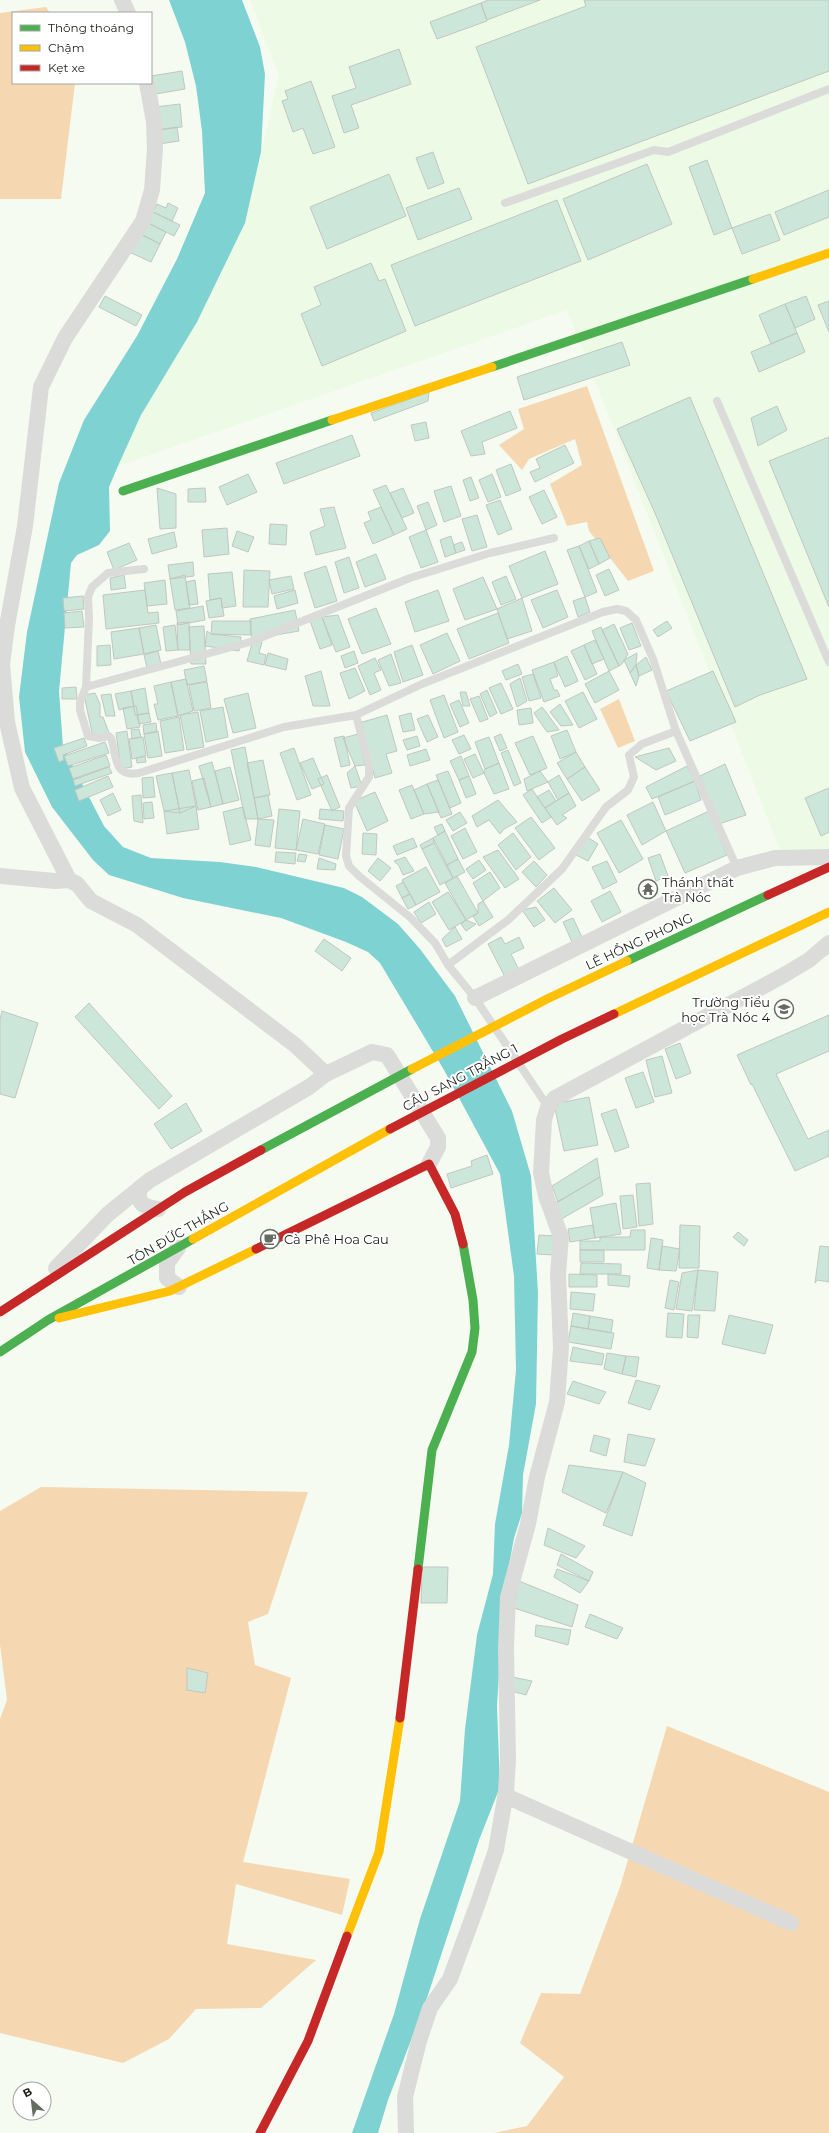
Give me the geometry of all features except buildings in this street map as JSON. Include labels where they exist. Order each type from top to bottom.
[{"type":"main road","points":[[123,490],[829,253]]},
{"type":"main road","name":"LÊ HỒNG PHONG","points":[[158,1209],[185,1192],[357,1098],[547,999],[829,867]]},
{"type":"main road","name":"CẦU SANG TRẮNG 1","points":[[371,1139],[562,1039],[829,912]]},
{"type":"main road","name":"TÔN ĐỨC THẮNG","points":[[0,1352],[48,1320],[371,1139]]},
{"type":"main road","points":[[48,1320],[170,1291],[429,1164],[455,1214],[464,1246],[473,1300],[475,1328],[472,1352],[432,1450],[400,1721],[379,1852],[308,2041],[271,2115],[260,2133]]},
{"type":"main road","points":[[0,1312],[158,1209]]},
{"type":"street","points":[[122,0],[128,12]]},
{"type":"street","points":[[147,84],[154,122],[155,149],[152,190],[143,221],[65,338],[41,387],[25,526],[7,626],[2,664],[7,722],[22,788],[73,882],[91,901],[137,925],[295,1045],[326,1074]]},
{"type":"street","points":[[475,998],[737,868],[775,858],[829,857]]},
{"type":"street","points":[[0,876],[73,882]]},
{"type":"street","points":[[406,2133],[405,2098],[428,2012],[450,1979],[492,1863],[506,1796],[508,1760],[506,1648],[508,1597],[528,1524],[537,1477],[557,1402],[561,1348],[558,1274],[561,1237],[546,1196],[542,1173],[544,1120],[548,1107],[555,1098],[784,975],[809,960],[829,943]]},
{"type":"street","points":[[38,1287],[108,1214],[140,1188],[204,1147],[309,1087],[326,1074],[372,1052],[387,1055],[438,1138],[438,1147],[429,1164]]},
{"type":"street","points":[[140,1188],[138,1195],[140,1202],[145,1207],[158,1209]]},
{"type":"street","points":[[178,1287],[167,1278],[167,1263],[180,1245]]},
{"type":"street","points":[[506,1796],[791,1923]]},
{"type":"lane","points":[[505,203],[654,150],[668,152],[829,89]]},
{"type":"lane","points":[[717,401],[829,662]]},
{"type":"lane","points":[[86,687],[250,642],[410,578],[490,553],[554,538]]},
{"type":"lane","points":[[144,569],[108,573],[92,587],[88,596],[89,618],[86,687],[80,702],[80,710],[86,733],[92,738],[109,736],[111,738],[120,771],[130,775],[206,753],[284,726],[356,715],[422,684],[603,612],[617,609],[626,611],[636,620],[653,660],[676,731],[737,868]]},
{"type":"lane","points":[[356,715],[369,765],[369,777],[349,808],[346,856],[348,866],[411,918],[435,943],[448,965],[475,998],[548,1107]]},
{"type":"lane","points":[[448,965],[508,920],[562,869],[606,807],[628,790],[634,777],[629,755],[642,744],[676,731]]},
{"type":"shaded area","points":[[250,0],[829,0],[829,851],[787,868],[567,310],[118,466],[141,415],[245,223],[279,76]]},
{"type":"shaded area","points":[[46,7],[49,12],[12,12],[12,84],[75,84],[61,199],[0,199],[0,13]]},
{"type":"shaded area","points":[[587,386],[654,571],[628,581],[589,531],[587,522],[567,526],[550,484],[582,465],[575,439],[529,459],[522,470],[499,445],[524,429],[518,409]]},
{"type":"shaded area","points":[[619,699],[635,741],[618,748],[600,709]]},
{"type":"shaded area","points":[[41,1487],[308,1492],[268,1614],[248,1622],[255,1665],[291,1678],[243,1862],[350,1879],[342,1915],[236,1884],[227,1944],[316,1960],[261,2008],[196,2009],[169,2039],[123,2063],[0,2033],[0,1719],[7,1700],[0,1645],[0,1511]]},
{"type":"shaded area","points":[[667,1726],[829,1792],[829,2133],[494,2133],[527,2126],[564,2077],[520,2043],[541,1993],[580,1994],[620,1887]]},
{"type":"water","points":[[169,0],[242,0],[260,47],[265,74],[261,152],[245,223],[197,322],[141,415],[109,487],[110,531],[99,545],[77,555],[71,563],[59,691],[63,747],[104,826],[123,847],[151,858],[220,862],[256,867],[344,888],[362,897],[398,924],[420,949],[455,996],[512,1111],[531,1176],[538,1293],[536,1404],[523,1475],[522,1513],[514,1538],[504,1593],[497,1706],[500,1787],[479,1840],[425,2004],[388,2100],[378,2133],[352,2133],[394,2014],[420,1919],[460,1801],[465,1729],[477,1635],[493,1574],[495,1524],[509,1445],[516,1370],[514,1276],[500,1174],[444,1070],[380,963],[368,952],[346,942],[281,918],[183,898],[109,875],[93,860],[52,807],[25,752],[19,697],[27,632],[59,483],[84,420],[137,336],[177,259],[205,193],[202,131],[196,86],[185,42]]},
{"type":"traffic: fast","points":[[492,367],[753,279]]},
{"type":"traffic: fast","points":[[123,491],[332,420]]},
{"type":"traffic: fast","points":[[627,961],[768,895]]},
{"type":"traffic: fast","points":[[261,1150],[412,1069]]},
{"type":"traffic: fast","points":[[0,1352],[48,1320],[193,1239]]},
{"type":"traffic: fast","points":[[418,1569],[432,1450],[472,1352],[475,1328],[473,1300],[463,1244]]},
{"type":"traffic: slow","points":[[753,279],[829,253]]},
{"type":"traffic: slow","points":[[332,420],[492,367]]},
{"type":"traffic: slow","points":[[614,1014],[829,912]]},
{"type":"traffic: slow","points":[[412,1069],[547,999],[627,961]]},
{"type":"traffic: slow","points":[[193,1239],[390,1129]]},
{"type":"traffic: slow","points":[[59,1318],[170,1291],[256,1249]]},
{"type":"traffic: slow","points":[[347,1936],[379,1852],[400,1718]]},
{"type":"traffic: jam","points":[[768,895],[829,867]]},
{"type":"traffic: jam","points":[[390,1129],[562,1039],[614,1014]]},
{"type":"traffic: jam","points":[[0,1312],[185,1192],[261,1150]]},
{"type":"traffic: jam","points":[[256,1249],[429,1164],[455,1214],[463,1244]]},
{"type":"traffic: jam","points":[[400,1718],[418,1569]]},
{"type":"traffic: jam","points":[[260,2133],[308,2041],[347,1936]]},
{"type":"place","name":"Thánh thất Trà Nóc","points":[[648,889]]},
{"type":"place","name":"Trường Tiểu học Trà Nóc 4","points":[[784,1009]]},
{"type":"place","name":"Cà Phê Hoa Cau","points":[[270,1239]]}]
